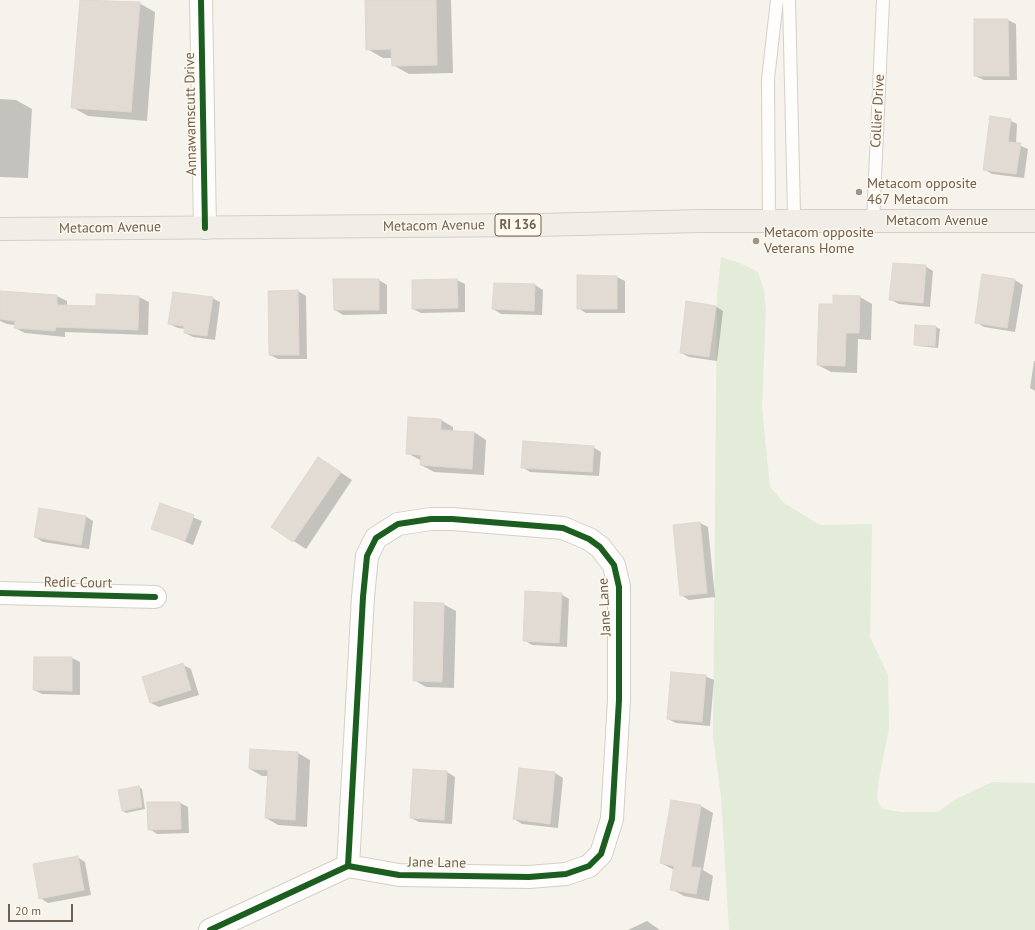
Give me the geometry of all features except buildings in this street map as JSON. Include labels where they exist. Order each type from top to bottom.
[{"type":"main road","name":"Metacom Avenue","points":[[0,229],[205,228],[700,221],[1035,221]]},
{"type":"street","name":"Annawamscutt Drive","points":[[201,0],[205,228]]},
{"type":"street","name":"Jane Lane","points":[[431,519],[452,519],[563,528],[589,539],[600,547],[614,565],[619,587],[620,700],[612,819],[601,854],[589,866],[566,874],[529,878],[399,875],[348,866],[367,556],[376,538],[398,524],[431,519]]},
{"type":"street","name":"Redic Court","points":[[0,593],[155,597]]},
{"type":"street","points":[[210,930],[348,866]]},
{"type":"lane","points":[[769,222],[768,79],[777,0]]},
{"type":"lane","points":[[789,0],[794,213],[798,222]]},
{"type":"lane","name":"Collier Drive","points":[[873,222],[883,0]]},
{"type":"green space","points":[[721,257],[740,263],[758,272],[764,290],[766,310],[762,408],[770,487],[784,503],[820,525],[872,524],[870,637],[888,675],[889,728],[879,778],[877,799],[882,809],[902,812],[938,812],[956,799],[992,782],[1035,783],[1035,930],[729,930],[721,797],[713,736],[717,297]]},
{"type":"cycle path","points":[[201,0],[205,228]]},
{"type":"cycle path","points":[[210,930],[348,866],[399,875],[529,877],[566,874],[589,866],[601,854],[612,819],[619,700],[619,587],[614,565],[600,547],[589,539],[563,528],[452,519],[431,519],[398,524],[376,538],[367,556],[363,597],[348,866]]},
{"type":"cycle path","points":[[0,593],[155,597]]},
{"type":"place","name":"Metacom opposite 467 Metacom","points":[[859,192]]},
{"type":"place","name":"Metacom opposite Veterans Home","points":[[756,241]]}]
